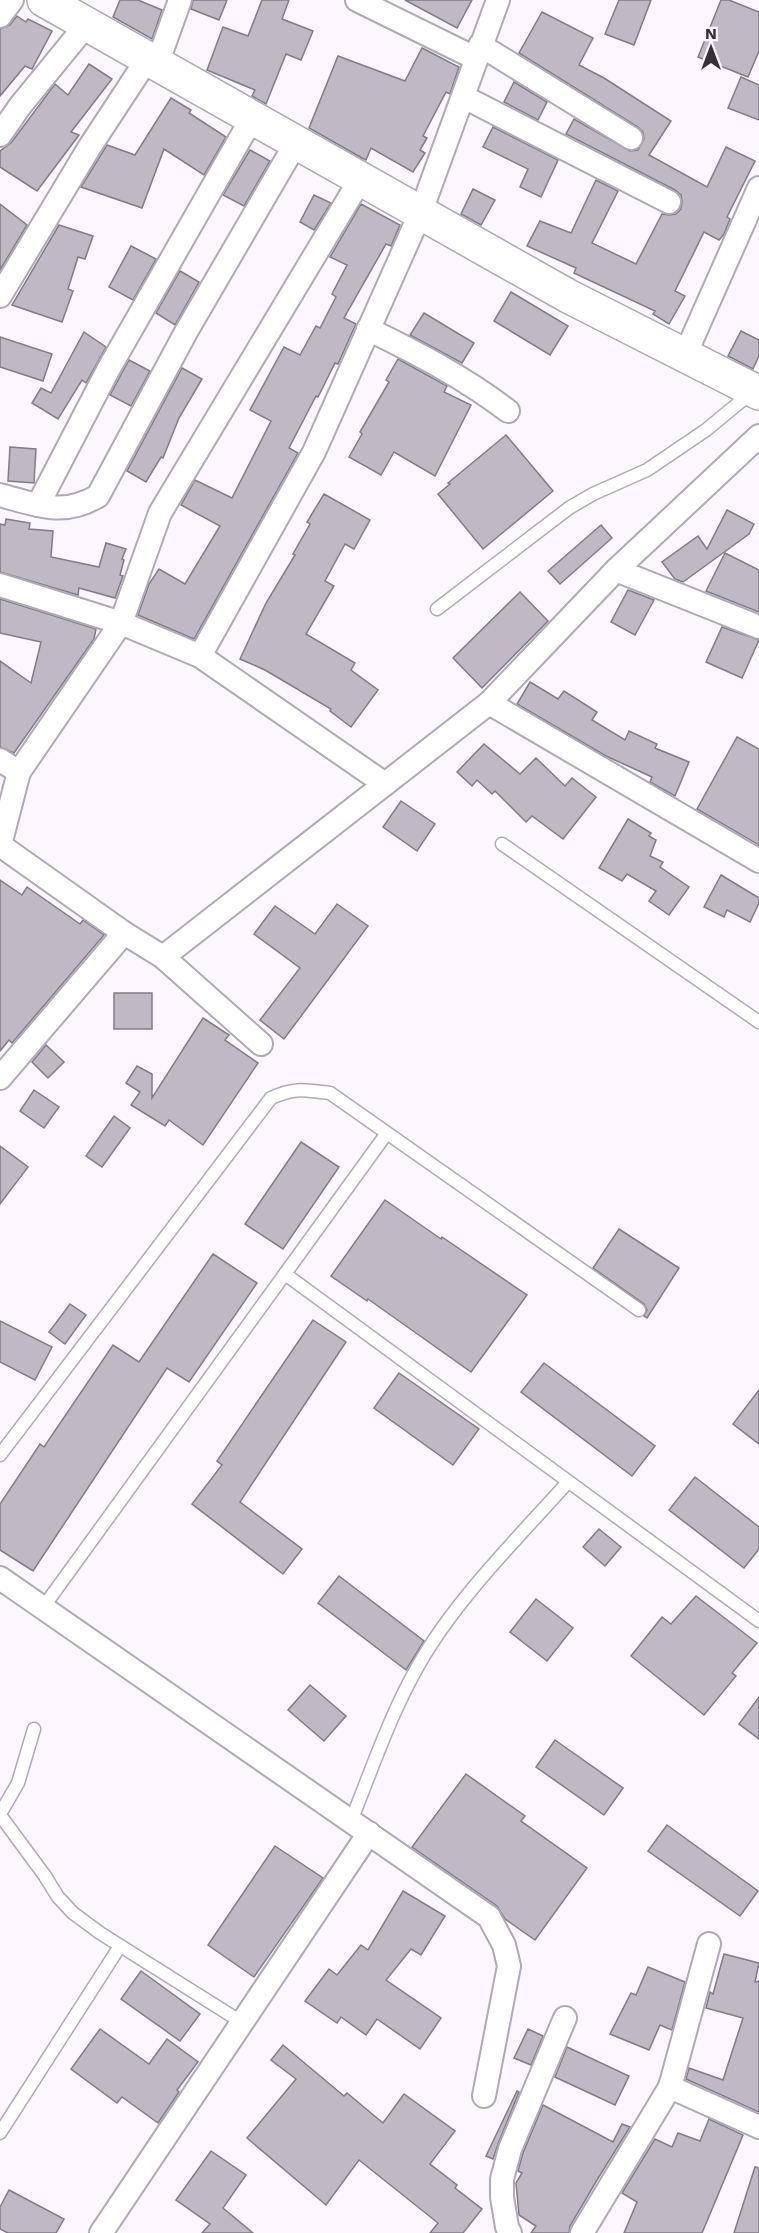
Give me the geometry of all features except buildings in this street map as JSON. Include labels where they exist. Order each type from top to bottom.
[{"type":"street","points":[[0,16],[12,0]]},
{"type":"street","points":[[44,0],[568,296],[757,391]]},
{"type":"street","points":[[0,296],[89,148],[152,61],[180,0]]},
{"type":"street","points":[[357,0],[477,51],[631,138]]},
{"type":"street","points":[[200,657],[314,452],[420,214],[464,97],[477,51],[498,0]]},
{"type":"street","points":[[0,135],[20,106],[87,24]]},
{"type":"street","points":[[464,97],[669,202]]},
{"type":"street","points":[[38,505],[108,370],[252,118]]},
{"type":"street","points":[[0,495],[53,509],[84,504],[98,496],[186,332],[296,143]]},
{"type":"street","points":[[261,1044],[163,957],[124,933],[0,845],[20,772],[121,623],[160,513],[360,180]]},
{"type":"street","points":[[685,355],[759,188]]},
{"type":"street","points":[[368,329],[430,360],[481,390],[508,411]]},
{"type":"street","points":[[163,957],[489,703],[616,570],[759,436]]},
{"type":"street","points":[[616,570],[759,627]]},
{"type":"street","points":[[0,585],[121,623],[200,657],[385,783]]},
{"type":"street","points":[[489,703],[759,861]]},
{"type":"street","points":[[0,760],[20,772]]},
{"type":"street","points":[[0,1078],[124,933]]},
{"type":"street","points":[[0,1578],[489,1917],[504,1945],[509,1966],[484,2096]]},
{"type":"street","points":[[101,2233],[243,2023],[360,1827]]},
{"type":"street","points":[[582,2233],[670,2087],[709,1944]]},
{"type":"street","points":[[510,2233],[502,2197],[502,2179],[510,2149],[565,2018]]},
{"type":"street","points":[[670,2087],[759,2127]]},
{"type":"lane","points":[[437,609],[569,508],[593,494],[647,471],[757,391]]},
{"type":"lane","points":[[502,844],[759,1022]]},
{"type":"lane","points":[[0,1455],[271,1098],[288,1090],[330,1093],[639,1311]]},
{"type":"lane","points":[[42,1609],[387,1133]]},
{"type":"lane","points":[[285,1274],[759,1621]]},
{"type":"lane","points":[[360,1827],[402,1696],[419,1664],[462,1603],[568,1482]]},
{"type":"lane","points":[[34,1729],[18,1783],[0,1815],[58,1897],[73,1913],[120,1946],[243,2023]]},
{"type":"lane","points":[[0,2133],[120,1946]]}]
